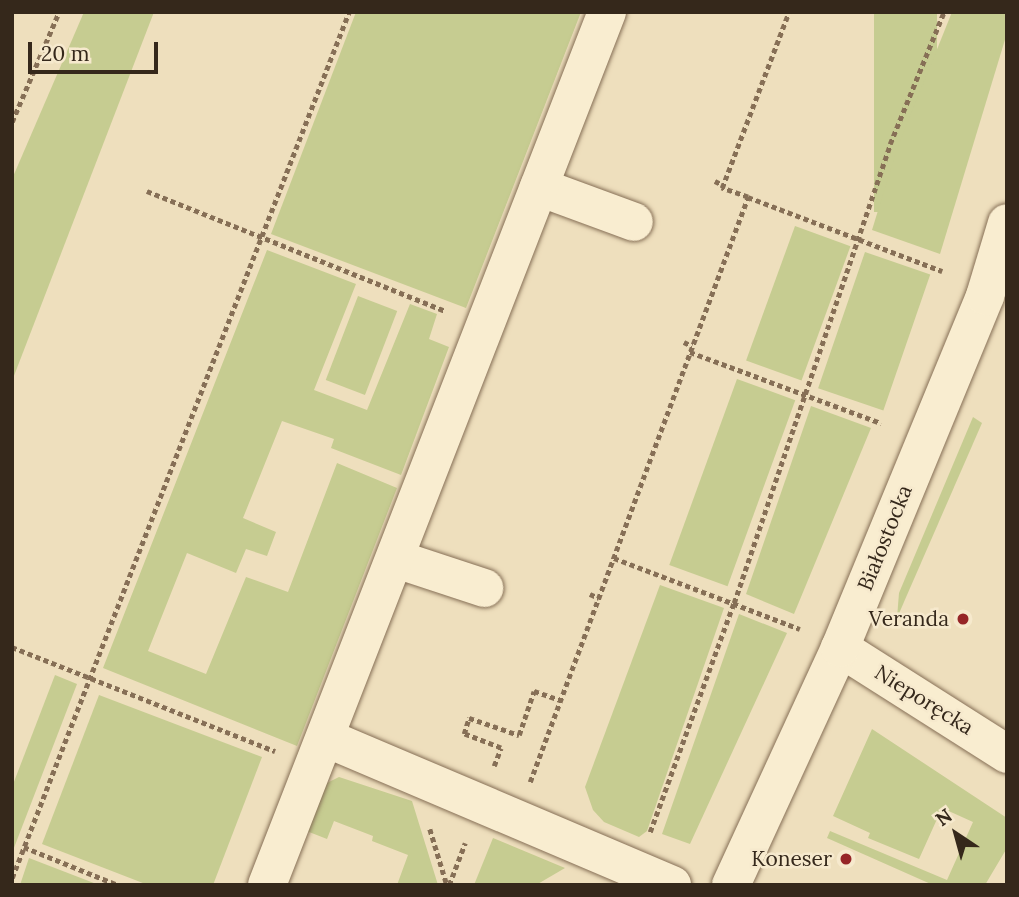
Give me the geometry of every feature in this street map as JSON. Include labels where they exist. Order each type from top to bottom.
[{"type":"street","points":[[267,885],[607,12]]},
{"type":"street","points":[[539,187],[634,222]]},
{"type":"street","name":"Białostocka","points":[[731,885],[996,302],[1007,223]]},
{"type":"street","points":[[396,559],[484,588]]},
{"type":"street","name":"Nieporęcka","points":[[840,648],[1007,754]]},
{"type":"street","points":[[321,752],[637,869],[672,885]]},
{"type":"path","points":[[12,122],[59,12]]},
{"type":"path","points":[[12,878],[349,12]]},
{"type":"path","points":[[723,185],[789,12]]},
{"type":"path","points":[[637,869],[734,603],[890,144],[944,12]]},
{"type":"path","points":[[715,181],[748,197],[942,271]]},
{"type":"path","points":[[147,191],[485,327]]},
{"type":"path","points":[[546,738],[748,197]]},
{"type":"path","points":[[684,342],[691,349],[740,370],[881,423]]},
{"type":"path","points":[[614,558],[800,629]]},
{"type":"path","points":[[590,594],[598,598]]},
{"type":"path","points":[[12,647],[88,678],[321,752]]},
{"type":"path","points":[[501,748],[464,734],[469,718],[519,735],[534,691],[560,700]]},
{"type":"path","points":[[449,885],[470,829]]},
{"type":"path","points":[[24,847],[118,885]]},
{"type":"green space","points":[[84,12],[154,12],[12,381],[12,179]]},
{"type":"green space","points":[[356,12],[581,12],[466,308],[271,234]]},
{"type":"green space","points":[[874,12],[937,12],[937,212],[874,212]]},
{"type":"green space","points":[[952,12],[1007,12],[1007,33],[940,254],[872,230],[897,149]]},
{"type":"green space","points":[[795,226],[850,246],[802,381],[746,360]]},
{"type":"green space","points":[[267,250],[356,284],[314,390],[367,410],[410,304],[437,314],[429,339],[449,347],[401,475],[331,448],[334,439],[282,421],[243,518],[276,532],[267,556],[246,549],[236,573],[187,553],[148,651],[206,674],[246,577],[288,592],[337,463],[397,488],[297,746],[103,668]]},
{"type":"green space","points":[[865,252],[930,274],[883,411],[818,388]]},
{"type":"green space","points":[[358,296],[397,311],[365,395],[326,380]]},
{"type":"green space","points":[[737,379],[795,400],[728,586],[669,565]]},
{"type":"green space","points":[[811,406],[871,428],[794,614],[746,594]]},
{"type":"green space","points":[[973,417],[982,423],[897,618],[899,593]]},
{"type":"green space","points":[[660,585],[724,608],[647,831],[639,837],[604,822],[593,810],[585,787]]},
{"type":"green space","points":[[739,614],[787,633],[690,844],[662,834]]},
{"type":"green space","points":[[55,675],[77,684],[12,853],[12,787]]},
{"type":"green space","points":[[99,695],[262,757],[213,885],[148,885],[42,844]]},
{"type":"green space","points":[[872,729],[1007,818],[1007,848],[985,885],[933,885],[827,838],[830,831],[947,880],[973,822],[942,808],[919,859],[868,838],[870,833],[833,816]]},
{"type":"green space","points":[[339,777],[412,801],[438,885],[397,885],[408,855],[372,841],[373,836],[334,821],[327,839],[304,830],[323,785]]},
{"type":"green space","points":[[493,838],[565,868],[536,885],[474,885]]},
{"type":"green space","points":[[29,858],[99,885],[20,885]]},
{"type":"place","name":"Veranda","points":[[963,619]]},
{"type":"place","name":"Koneser","points":[[846,859]]}]
